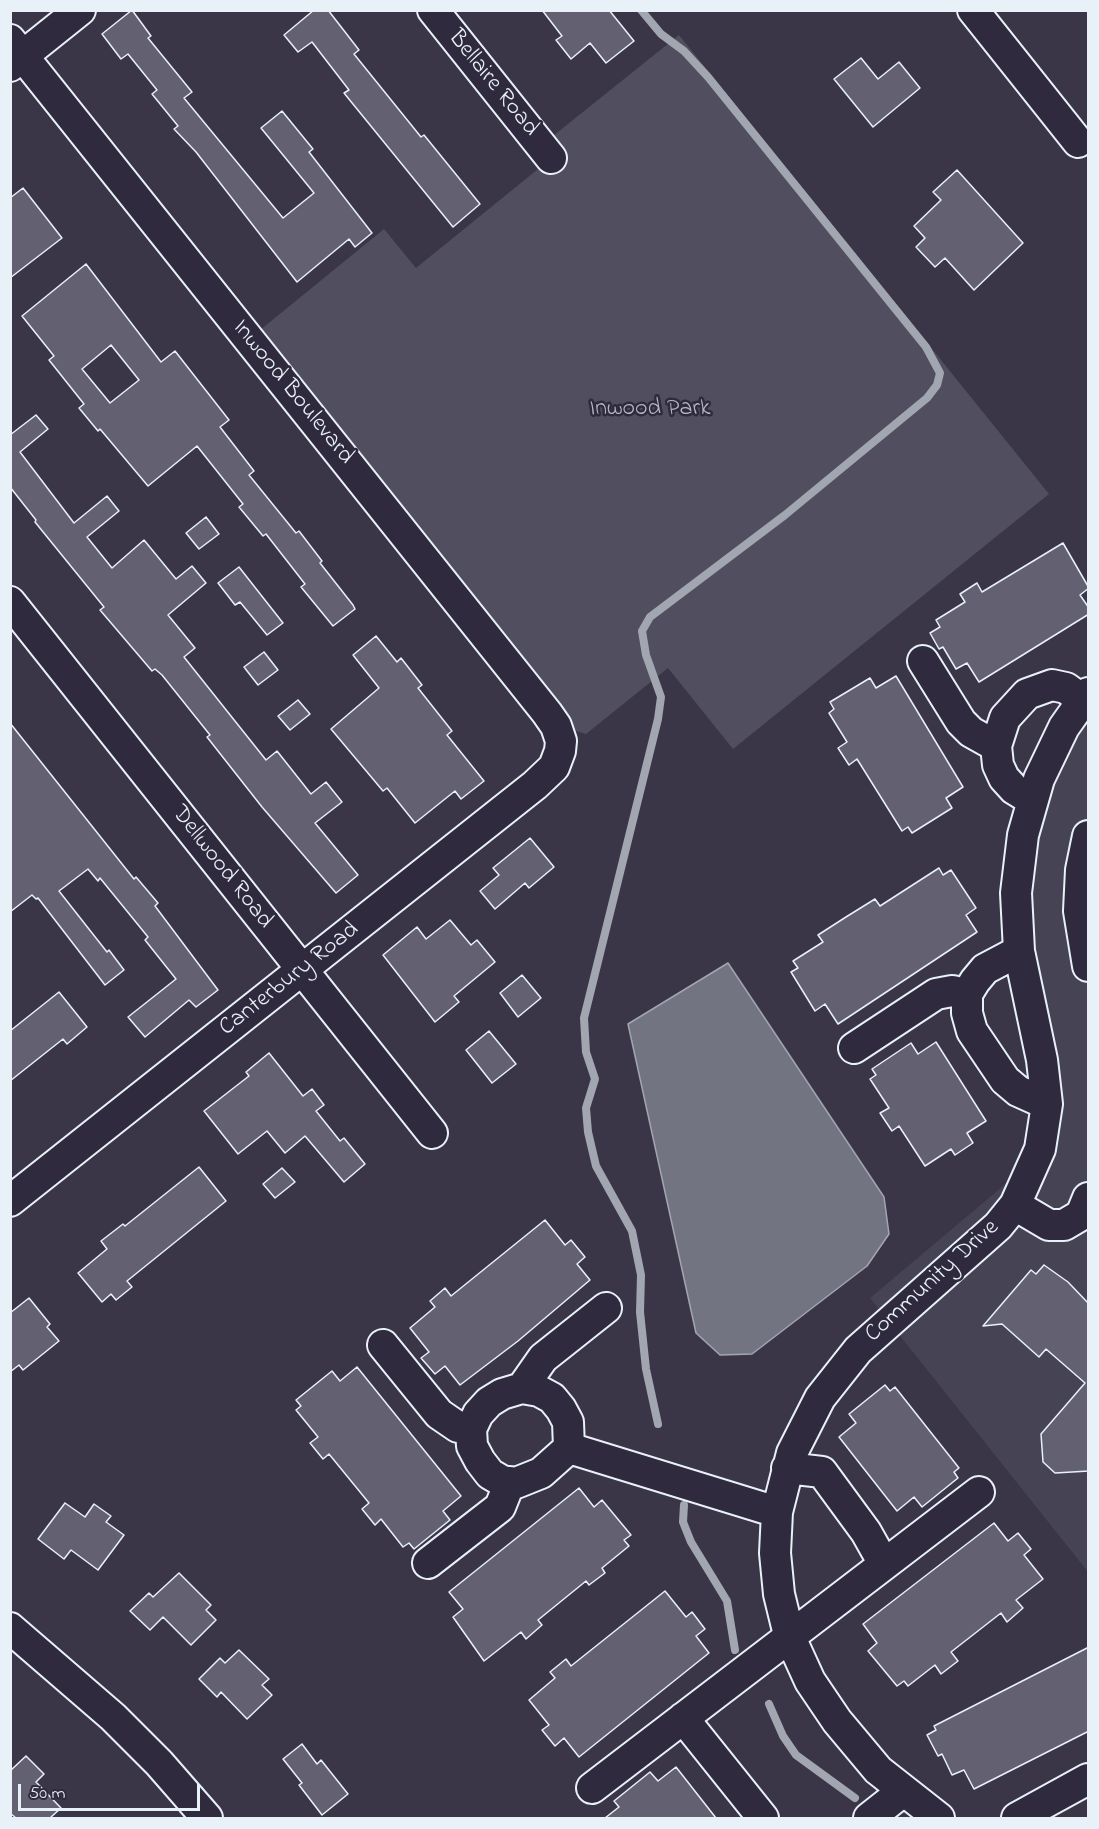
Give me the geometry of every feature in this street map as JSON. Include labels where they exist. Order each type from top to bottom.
[{"type":"street","points":[[15,54],[80,10]]},
{"type":"street","name":"Bellaire Road","points":[[433,10],[551,158]]},
{"type":"street","points":[[973,10],[1078,142]]},
{"type":"street","name":"Inwood Boulevard","points":[[15,54],[547,713],[558,732],[560,752]]},
{"type":"street","name":"Dellwood Road","points":[[10,602],[432,1133]]},
{"type":"street","points":[[923,661],[961,722],[971,732],[996,746]]},
{"type":"street","points":[[1032,800],[1014,789],[1004,778],[998,765],[996,746],[1005,718],[1027,694],[1042,687],[1059,686],[1087,699]]},
{"type":"street","name":"Community Drive","points":[[939,1818],[902,1792],[878,1770],[837,1721],[810,1681],[789,1635],[779,1594],[775,1553],[777,1512],[788,1468],[820,1398],[858,1350],[998,1226],[1015,1205],[1041,1149],[1047,1104],[1042,1060],[1019,951],[1016,893],[1023,835],[1032,800],[1064,727],[1087,699]]},
{"type":"street","name":"Canterbury Road","points":[[10,1201],[535,785],[554,767],[560,752]]},
{"type":"street","points":[[1089,836],[1081,870],[1089,966]]},
{"type":"street","points":[[1019,951],[985,969],[967,994],[967,1013],[972,1031],[1005,1080],[1018,1091],[1047,1104]]},
{"type":"street","points":[[854,1048],[936,994],[952,991],[967,994]]},
{"type":"street","points":[[1015,1205],[1049,1226],[1076,1232],[1089,1198]]},
{"type":"street","points":[[522,1388],[543,1358],[606,1308]]},
{"type":"street","points":[[383,1345],[439,1414],[458,1427],[471,1429]]},
{"type":"street","points":[[522,1388],[540,1391],[552,1398],[561,1409],[569,1429],[569,1448],[542,1473],[527,1480],[502,1481],[490,1474],[480,1461],[472,1446],[471,1429],[478,1414],[489,1402],[502,1394],[522,1388]]},
{"type":"street","points":[[569,1448],[777,1512]]},
{"type":"street","points":[[788,1468],[822,1472],[866,1532],[884,1564]]},
{"type":"street","points":[[428,1563],[500,1507],[510,1482]]},
{"type":"street","points":[[592,1788],[789,1635],[979,1492]]},
{"type":"street","points":[[10,1628],[121,1725],[159,1763],[207,1818]]},
{"type":"street","points":[[683,1718],[763,1818]]},
{"type":"street","points":[[1017,1818],[1089,1779]]},
{"type":"street","points":[[869,1818],[902,1792]]},
{"type":"shaded area","points":[[1088,708],[1088,1572],[870,1298],[1053,1144],[1057,1125],[1059,1062],[1038,978],[1028,920],[1035,820]]},
{"type":"green space","name":"Inwood Park","points":[[679,35],[1049,494],[733,749],[668,668],[586,734],[573,730],[254,335],[384,229],[416,268],[543,165],[533,152]]},
{"type":"water","points":[[728,963],[884,1197],[889,1234],[867,1266],[752,1354],[720,1355],[696,1333],[628,1024]]},
{"type":"building","points":[[132,10],[151,36],[148,38],[192,92],[184,98],[283,218],[314,193],[261,128],[282,111],[313,149],[309,152],[372,233],[355,247],[349,239],[297,282],[196,152],[174,129],[178,126],[152,94],[157,90],[128,54],[121,59],[102,34]]},
{"type":"building","points":[[314,10],[328,10],[359,50],[354,54],[421,137],[424,135],[480,204],[453,227],[344,93],[349,90],[312,42],[298,52],[284,35]]},
{"type":"building","points":[[542,10],[609,10],[634,41],[606,63],[590,43],[571,59],[556,40],[562,36]]},
{"type":"building","points":[[861,58],[878,79],[899,62],[920,88],[873,127],[834,79]]},
{"type":"building","points":[[957,170],[1023,243],[974,290],[945,258],[935,267],[916,247],[925,238],[914,226],[941,200],[933,192]]},
{"type":"building","points":[[23,188],[62,238],[10,278],[10,198]]},
{"type":"building","points":[[86,264],[161,362],[175,351],[229,420],[220,427],[254,471],[249,475],[296,533],[299,531],[355,609],[333,626],[301,587],[305,584],[266,534],[263,536],[239,507],[243,504],[197,446],[148,486],[100,429],[98,431],[79,408],[84,404],[49,360],[54,356],[22,316]],"holes":[[[111,345],[139,380],[110,403],[82,369]]]},
{"type":"building","points":[[36,415],[48,429],[20,452],[74,523],[107,496],[119,511],[87,537],[112,568],[144,540],[176,579],[192,566],[206,583],[168,615],[195,648],[184,657],[266,760],[277,751],[311,794],[326,782],[342,802],[315,823],[358,875],[336,893],[262,807],[207,737],[210,735],[162,675],[155,669],[152,671],[100,610],[104,607],[35,522],[36,520],[10,487],[10,435]]},
{"type":"building","points":[[206,517],[219,534],[199,549],[186,533]]},
{"type":"building","points":[[1063,543],[1089,588],[1080,595],[1089,608],[1089,614],[979,682],[967,663],[956,669],[943,647],[939,649],[930,633],[940,627],[936,620],[965,602],[960,594],[977,583],[982,592]]},
{"type":"building","points":[[239,567],[283,623],[267,635],[240,602],[235,605],[218,583]]},
{"type":"building","points":[[376,636],[397,662],[401,658],[422,685],[418,688],[452,731],[447,735],[484,781],[461,799],[455,791],[415,823],[387,788],[383,791],[331,729],[379,688],[353,655]]},
{"type":"building","points":[[264,652],[278,670],[258,685],[244,667]]},
{"type":"building","points":[[896,676],[963,787],[946,798],[952,808],[912,833],[908,827],[902,831],[857,759],[849,765],[838,748],[847,742],[829,713],[834,709],[830,702],[870,678],[876,688]]},
{"type":"building","points":[[298,700],[310,714],[290,730],[278,716]]},
{"type":"building","points":[[10,723],[134,879],[136,877],[158,903],[155,906],[218,990],[196,1007],[189,1000],[145,1037],[128,1017],[176,979],[145,940],[148,937],[100,878],[98,881],[88,869],[59,891],[124,970],[105,985],[38,898],[32,895],[10,912]]},
{"type":"building","points":[[530,838],[554,867],[529,888],[525,883],[495,909],[480,891],[499,875],[493,868]]},
{"type":"building","points":[[939,868],[943,875],[951,870],[976,908],[966,915],[977,932],[838,1024],[825,1004],[815,1011],[791,972],[798,968],[793,961],[823,942],[818,935],[846,917],[875,899],[880,906]]},
{"type":"building","points":[[450,920],[471,945],[477,940],[495,962],[454,996],[459,1002],[435,1022],[383,955],[417,927],[426,939]]},
{"type":"building","points":[[522,975],[541,998],[518,1017],[500,993]]},
{"type":"building","points":[[59,992],[87,1027],[67,1044],[63,1039],[10,1081],[10,1031]]},
{"type":"building","points":[[489,1031],[516,1064],[492,1083],[466,1050]]},
{"type":"building","points":[[936,1042],[986,1121],[967,1133],[973,1143],[955,1155],[951,1149],[925,1166],[899,1126],[892,1131],[880,1113],[889,1108],[870,1079],[876,1075],[872,1069],[911,1043],[918,1054]]},
{"type":"building","points":[[269,1053],[303,1096],[312,1089],[324,1105],[316,1111],[340,1141],[344,1138],[365,1164],[344,1182],[305,1136],[285,1153],[267,1131],[238,1154],[204,1111],[249,1076],[246,1072]]},
{"type":"building","points":[[199,1167],[226,1201],[127,1281],[132,1287],[116,1300],[111,1294],[102,1302],[78,1273],[107,1249],[101,1241],[123,1224],[125,1226]]},
{"type":"building","points":[[282,1168],[295,1182],[275,1198],[263,1184]]},
{"type":"building","points":[[545,1220],[565,1245],[571,1240],[585,1257],[577,1264],[590,1280],[518,1341],[460,1385],[445,1366],[435,1374],[421,1358],[429,1352],[410,1328],[435,1307],[430,1301],[445,1288],[451,1296]]},
{"type":"building","points":[[1044,1265],[1068,1282],[1089,1304],[1089,1471],[1055,1473],[1043,1462],[1041,1434],[1085,1383],[1046,1349],[1039,1357],[1002,1324],[983,1326],[1031,1270],[1036,1274]]},
{"type":"building","points":[[29,1298],[50,1324],[47,1327],[59,1341],[23,1370],[19,1365],[10,1372],[10,1313]]},
{"type":"building","points":[[357,1367],[461,1496],[443,1511],[450,1520],[414,1549],[409,1543],[403,1547],[381,1519],[375,1525],[362,1509],[369,1503],[329,1454],[323,1459],[310,1443],[318,1437],[296,1410],[301,1406],[296,1400],[332,1371],[340,1381]]},
{"type":"building","points":[[885,1385],[890,1391],[895,1387],[959,1468],[954,1472],[958,1478],[922,1507],[914,1497],[897,1511],[839,1437],[856,1423],[849,1414]]},
{"type":"building","points":[[579,1488],[594,1507],[602,1500],[631,1535],[624,1540],[629,1546],[602,1568],[605,1573],[589,1585],[586,1581],[538,1620],[542,1625],[526,1639],[521,1632],[484,1661],[453,1617],[463,1609],[449,1592]]},
{"type":"building","points":[[65,1503],[85,1517],[94,1504],[111,1516],[106,1522],[124,1535],[98,1570],[71,1550],[64,1559],[38,1539]]},
{"type":"building","points":[[994,1523],[1008,1541],[1018,1533],[1031,1549],[1024,1555],[1043,1579],[1016,1600],[1023,1608],[1007,1622],[1001,1613],[951,1652],[958,1661],[941,1674],[935,1665],[908,1686],[904,1681],[897,1686],[868,1651],[877,1643],[863,1624]]},
{"type":"building","points":[[179,1573],[211,1605],[206,1610],[216,1620],[191,1645],[163,1617],[150,1630],[130,1611],[149,1593],[153,1597]]},
{"type":"building","points":[[665,1591],[686,1617],[692,1612],[705,1629],[696,1636],[709,1653],[579,1757],[564,1738],[555,1746],[542,1730],[549,1725],[529,1700],[555,1678],[550,1672],[566,1659],[571,1666]]},
{"type":"building","points":[[1089,1647],[1089,1731],[974,1789],[964,1770],[952,1775],[942,1754],[938,1756],[927,1735],[936,1730],[934,1726]]},
{"type":"building","points":[[239,1650],[269,1679],[262,1685],[272,1695],[247,1719],[221,1692],[217,1697],[199,1679],[220,1658],[225,1663]]},
{"type":"building","points":[[302,1744],[317,1764],[321,1760],[348,1794],[322,1815],[299,1785],[302,1783],[283,1759]]},
{"type":"building","points":[[26,1756],[44,1774],[36,1782],[61,1808],[50,1818],[16,1818],[10,1813],[10,1771]]},
{"type":"building","points":[[676,1767],[716,1818],[605,1818],[619,1807],[614,1801],[650,1772],[658,1781]]},
{"type":"waterway","points":[[641,10],[661,34],[684,51],[708,77],[926,347],[940,373],[937,385],[927,398],[785,515],[650,617],[642,631],[646,655],[661,697],[658,719],[584,1018],[586,1052],[595,1079],[586,1108],[588,1132],[596,1166],[632,1231],[641,1275],[640,1312],[646,1369],[658,1424]]},
{"type":"waterway","points":[[684,1505],[683,1522],[691,1542],[727,1601],[735,1650]]},
{"type":"waterway","points":[[769,1704],[783,1736],[796,1755],[855,1798]]}]
